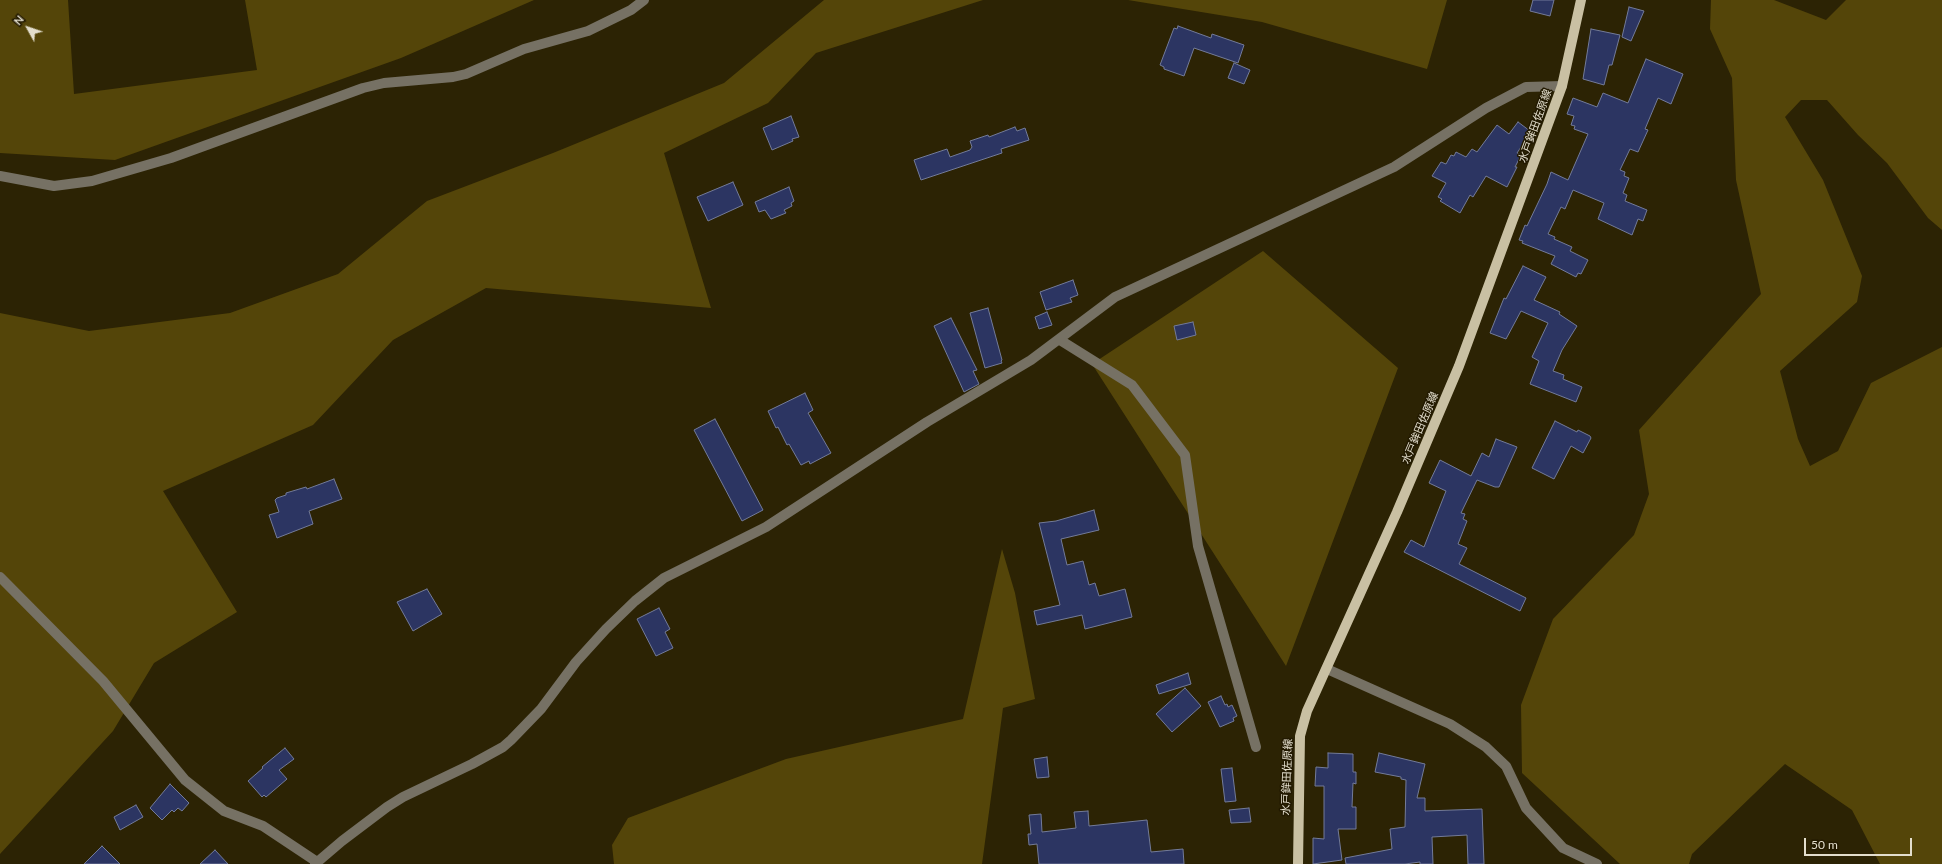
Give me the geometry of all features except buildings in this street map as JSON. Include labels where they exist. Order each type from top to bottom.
[{"type":"main road","name":"水戸鉾田佐原線","points":[[1298,864],[1300,736],[1307,711],[1397,512],[1459,366],[1562,86],[1581,0]]},
{"type":"street","points":[[0,176],[54,186],[92,181],[171,158],[363,88],[384,83],[453,77],[466,74],[524,50],[588,31],[631,10],[644,0]]},
{"type":"street","points":[[0,577],[103,681],[185,780],[224,811],[263,826],[316,863],[387,807],[403,797],[472,764],[511,740],[541,709],[576,662],[606,629],[635,601],[664,578],[766,527],[927,422],[993,384],[1060,340],[1115,297],[1394,167],[1486,108],[1526,87],[1562,86]]},
{"type":"street","points":[[1060,340],[1132,385],[1185,455],[1198,546],[1256,747]]},
{"type":"street","points":[[1327,669],[1450,724],[1486,747],[1506,766],[1526,808],[1563,848],[1596,864]]},
{"type":"shaded area","points":[[0,0],[68,0],[74,94],[257,70],[245,0],[534,0],[401,58],[115,160],[0,153]]},
{"type":"shaded area","points":[[824,0],[983,0],[816,53],[768,103],[664,153],[711,308],[486,288],[393,340],[313,425],[163,491],[237,612],[154,663],[113,731],[0,854],[0,313],[89,331],[230,313],[338,274],[427,201],[553,153],[724,83]]},
{"type":"shaded area","points":[[1128,0],[1447,0],[1427,69],[1262,22]]},
{"type":"shaded area","points":[[1711,0],[1774,0],[1826,20],[1846,0],[1942,0],[1942,230],[1928,218],[1887,163],[1858,135],[1827,100],[1801,100],[1785,117],[1823,180],[1862,276],[1857,302],[1780,371],[1798,439],[1810,466],[1838,451],[1871,383],[1942,347],[1942,864],[1880,864],[1852,810],[1785,764],[1692,854],[1689,864],[1620,864],[1522,773],[1521,705],[1553,619],[1634,535],[1649,494],[1639,430],[1761,294],[1736,180],[1732,78],[1710,29]]},
{"type":"shaded area","points":[[1263,251],[1398,368],[1286,666],[1092,364]]},
{"type":"shaded area","points":[[1002,549],[1015,593],[1035,699],[1003,708],[982,864],[614,864],[612,845],[628,818],[786,759],[963,719]]}]
